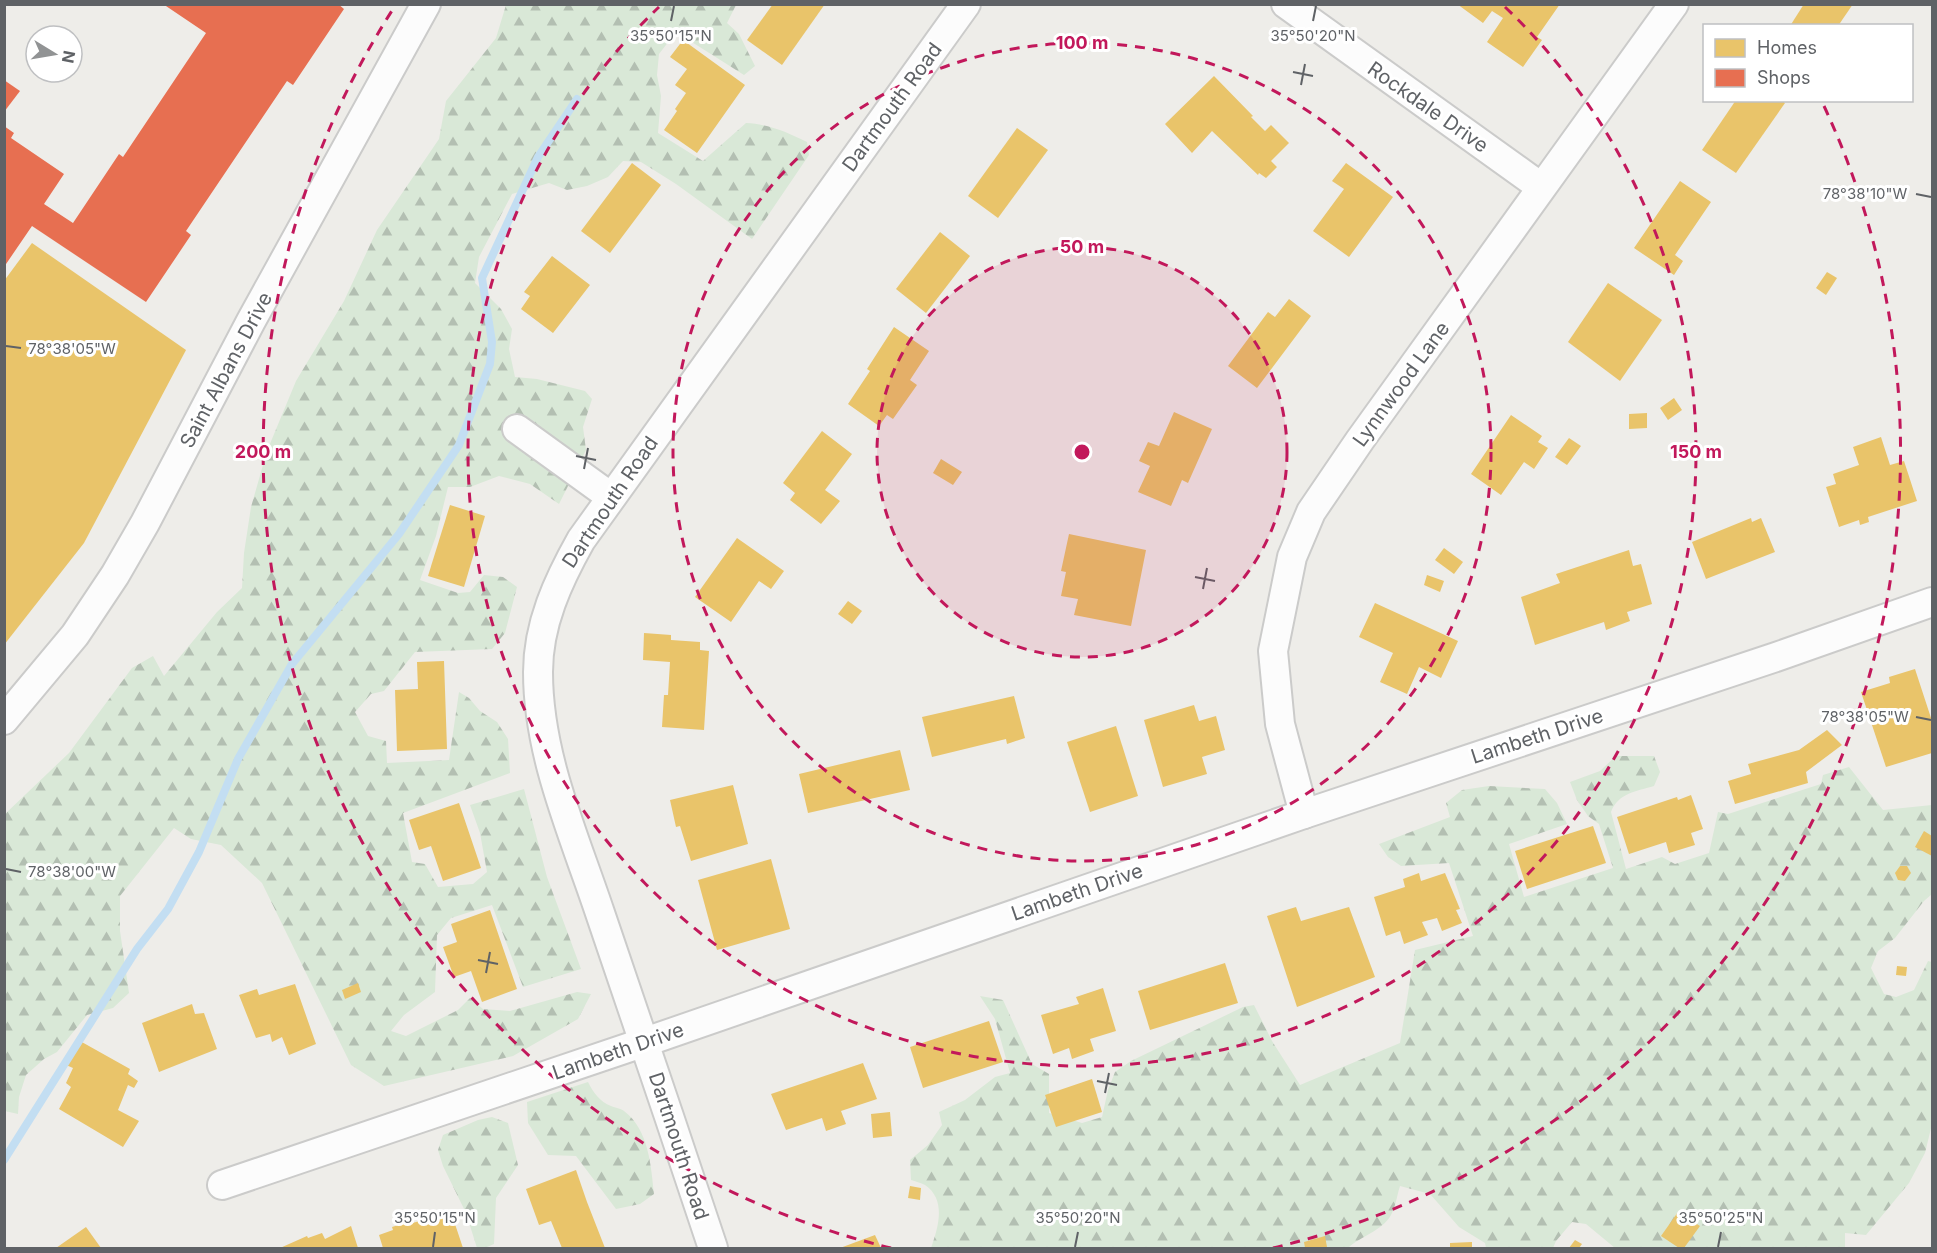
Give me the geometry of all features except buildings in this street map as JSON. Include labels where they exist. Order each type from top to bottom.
[{"type":"street","name":"Dartmouth Road","points":[[713,1248],[552,771],[542,722],[538,671],[548,609],[561,574],[581,540],[966,4]]},
{"type":"street","name":"Rockdale Drive","points":[[1286,4],[1541,187]]},
{"type":"street","name":"Lynnwood Lane","points":[[1304,814],[1280,724],[1273,651],[1292,557],[1311,512],[1339,469],[1674,4]]},
{"type":"street","name":"Saint Albans Drive","points":[[4,720],[75,635],[115,576],[417,8]]},
{"type":"street","points":[[518,429],[611,497]]},
{"type":"street","name":"Lambeth Drive","points":[[222,1185],[645,1042],[1304,814],[1776,657],[1932,602]]},
{"type":"green space","points":[[506,5],[736,5],[727,23],[739,34],[755,66],[744,75],[676,32],[659,54],[657,75],[661,96],[658,133],[703,161],[746,123],[762,125],[807,142],[809,155],[752,239],[676,184],[641,162],[623,161],[608,177],[587,186],[567,190],[549,183],[512,194],[479,257],[475,283],[501,309],[512,329],[509,349],[515,377],[537,379],[585,391],[592,399],[583,427],[586,450],[559,504],[530,484],[499,476],[470,487],[448,487],[436,536],[420,580],[458,593],[470,592],[484,575],[503,577],[517,587],[505,633],[492,649],[415,652],[384,691],[371,694],[355,712],[368,736],[386,741],[387,763],[449,760],[459,692],[469,698],[480,711],[497,722],[508,739],[510,773],[403,813],[412,862],[425,864],[438,887],[473,884],[487,872],[480,833],[470,805],[524,789],[547,877],[581,969],[523,987],[492,905],[451,918],[437,935],[435,992],[404,1015],[391,1031],[406,1036],[458,1010],[470,998],[483,1009],[510,1011],[577,992],[591,994],[578,1019],[513,1056],[384,1086],[351,1065],[262,883],[221,845],[191,839],[174,828],[120,896],[120,931],[129,993],[113,1008],[87,1015],[57,1052],[44,1059],[26,1075],[19,1097],[18,1114],[5,1111],[5,814],[69,753],[132,668],[153,656],[164,676],[217,612],[242,588],[244,553],[251,507],[267,451],[296,381],[344,301],[377,230],[439,139],[446,101],[496,38]]},
{"type":"green space","points":[[1616,756],[1654,756],[1660,772],[1654,786],[1623,797],[1611,812],[1626,869],[1662,857],[1675,864],[1709,853],[1718,812],[1728,814],[1821,784],[1823,775],[1849,767],[1883,810],[1932,805],[1932,894],[1895,938],[1878,951],[1871,968],[1884,994],[1896,997],[1914,990],[1928,961],[1932,962],[1932,1124],[1925,1153],[1909,1183],[1866,1235],[1845,1233],[1845,1248],[1615,1248],[1586,1224],[1572,1222],[1553,1248],[1486,1248],[1485,1243],[1459,1227],[1430,1194],[1400,1186],[1394,1208],[1387,1221],[1348,1248],[931,1248],[938,1223],[938,1206],[932,1191],[925,1185],[911,1180],[910,1160],[928,1145],[942,1125],[939,1112],[965,1100],[995,1077],[1010,1073],[995,1019],[980,996],[1003,1000],[1032,1064],[1049,1074],[1049,1113],[1082,1123],[1102,1117],[1115,1072],[1131,1061],[1243,1007],[1254,1005],[1272,1041],[1300,1085],[1400,1043],[1415,950],[1473,936],[1449,863],[1401,866],[1388,857],[1379,844],[1450,817],[1446,803],[1462,790],[1489,786],[1545,789],[1557,803],[1567,824],[1509,844],[1524,897],[1613,868],[1599,824],[1588,816],[1577,800],[1570,782],[1600,771]]},
{"type":"green space","points":[[588,1082],[600,1099],[622,1110],[632,1119],[644,1138],[650,1160],[654,1194],[640,1204],[616,1209],[576,1156],[548,1155],[528,1123],[527,1102]]},
{"type":"green space","points":[[492,1117],[508,1123],[518,1165],[496,1198],[494,1244],[485,1248],[477,1248],[466,1213],[443,1166],[438,1150],[443,1135],[478,1120]]},
{"type":"waterway","points":[[4,1160],[137,949],[168,909],[199,852],[238,759],[292,664],[399,534],[459,445],[490,364],[492,342],[482,278],[538,157],[577,99]]}]
